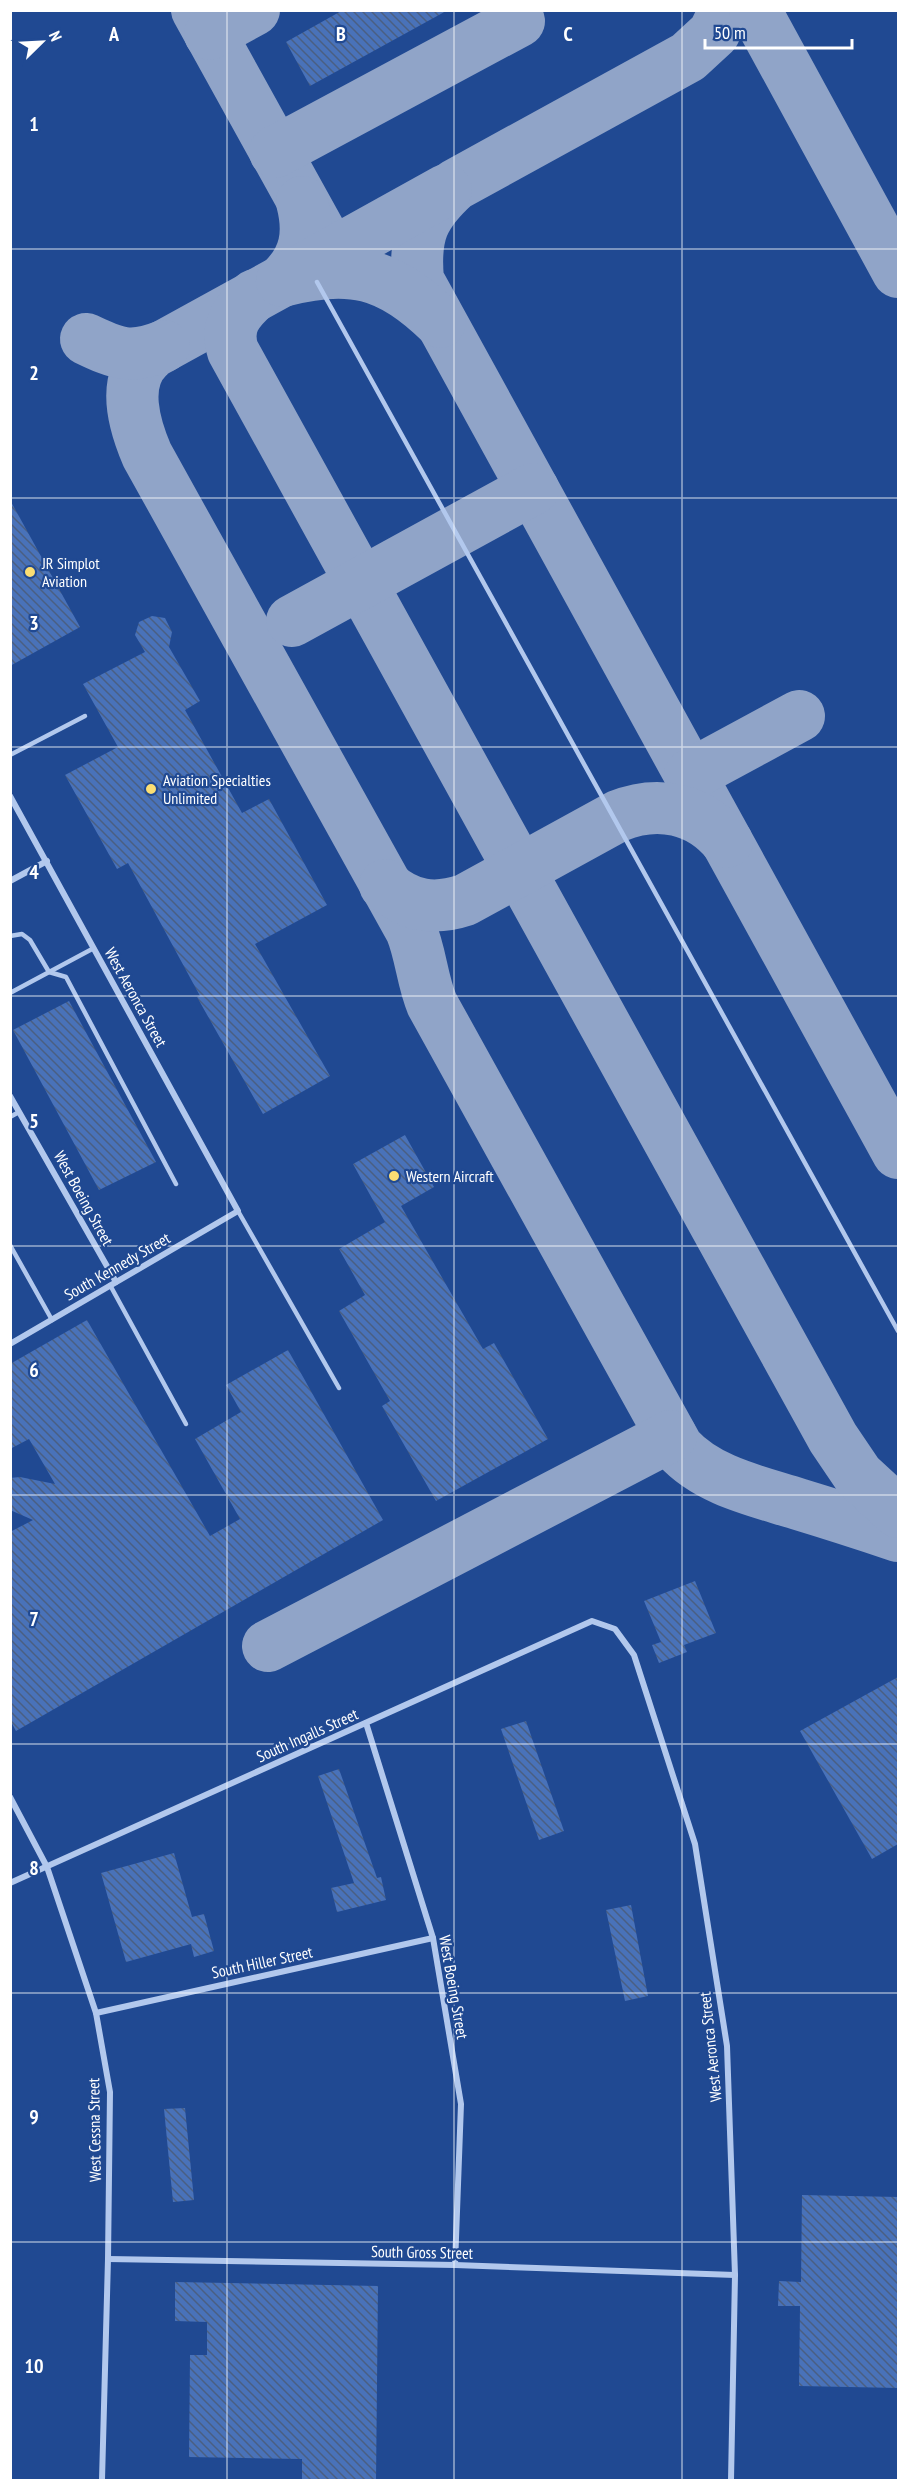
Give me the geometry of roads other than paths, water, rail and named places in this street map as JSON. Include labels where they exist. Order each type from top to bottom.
[{"type":"street","name":"West Aeronca Street","points":[[10,795],[238,1211]]},
{"type":"street","points":[[10,881],[47,861]]},
{"type":"street","name":"West Boeing Street","points":[[10,1096],[113,1284]]},
{"type":"street","name":"South Kennedy Street","points":[[10,1344],[238,1211]]},
{"type":"street","name":"South Ingalls Street","points":[[10,1883],[592,1621],[615,1629]]},
{"type":"street","name":"West Aeronca Street","points":[[615,1629],[634,1655],[695,1844],[727,2046],[735,2275],[731,2481]]},
{"type":"street","name":"West Boeing Street","points":[[366,1723],[433,1938],[461,2104],[455,2265]]},
{"type":"street","name":"West Cessna Street","points":[[10,1797],[47,1867],[96,2013],[110,2092],[102,2481]]},
{"type":"street","name":"South Hiller Street","points":[[96,2013],[433,1938]]},
{"type":"street","name":"South Gross Street","points":[[108,2259],[455,2265],[735,2275]]},
{"type":"lane","points":[[317,282],[898,1331]]},
{"type":"lane","points":[[10,755],[85,716]]},
{"type":"lane","points":[[10,936],[22,934],[30,940],[49,972],[66,977],[176,1184]]},
{"type":"lane","points":[[10,993],[94,948]]},
{"type":"lane","points":[[10,1117],[20,1112]]},
{"type":"lane","points":[[238,1211],[339,1388]]},
{"type":"lane","points":[[10,1245],[52,1320]]},
{"type":"lane","points":[[113,1284],[186,1424]]},
{"type":"place","name":"JR Simplot Aviation","points":[[30,572]]},
{"type":"place","name":"Aviation Specialties Unlimited","points":[[151,789]]},
{"type":"place","name":"Western Aircraft","points":[[394,1176]]}]
